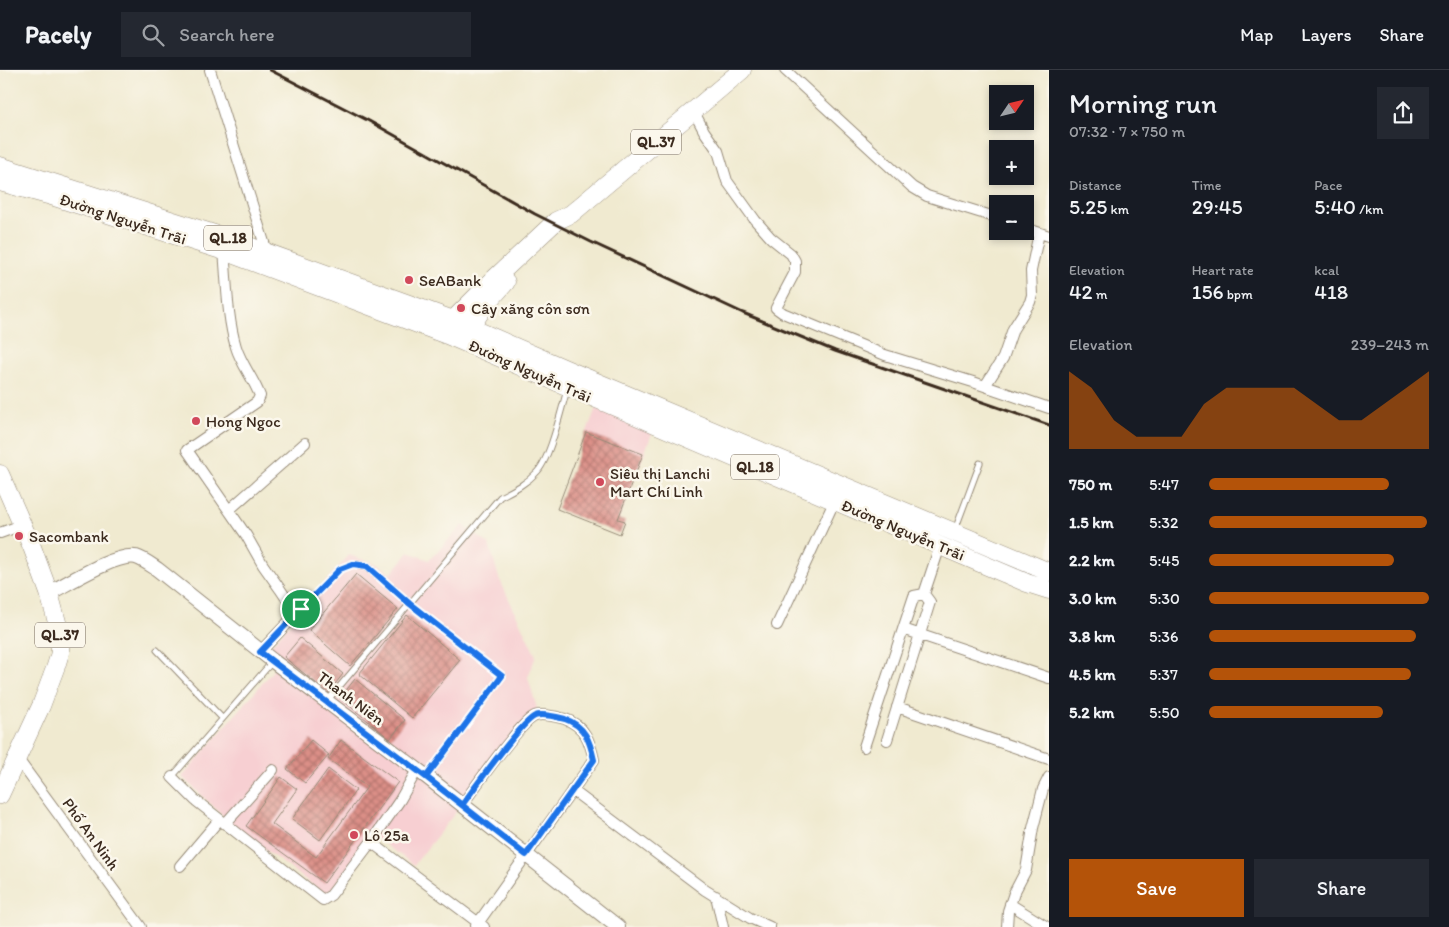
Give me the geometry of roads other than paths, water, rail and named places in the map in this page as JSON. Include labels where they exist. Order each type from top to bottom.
[{"type":"highway","name":"QL.37","points":[[458,331],[494,278],[556,221],[571,214],[738,71]]},
{"type":"highway","name":"Đường Nguyễn Trãi","points":[[0,166],[224,244],[458,331]]},
{"type":"highway","name":"Đường Nguyễn Trãi","points":[[0,182],[224,244],[267,252],[458,331],[571,380],[835,500],[1027,583],[1049,590]]},
{"type":"highway","name":"Đường Nguyễn Trãi","points":[[571,380],[954,532],[1049,572]]},
{"type":"highway","name":"QL.37","points":[[0,474],[50,593],[60,633],[60,653],[41,706],[0,795]]},
{"type":"street","points":[[210,70],[267,252]]},
{"type":"street","points":[[785,70],[912,187],[927,196],[989,215]]},
{"type":"street","points":[[694,110],[704,131],[718,152],[727,181],[755,220],[791,254],[795,262],[795,272],[776,308],[783,313],[885,356],[985,386],[1049,408]]},
{"type":"street","points":[[985,386],[1003,358],[1012,328],[1030,302],[1032,295],[1031,271],[1044,234]]},
{"type":"street","points":[[224,244],[232,334],[237,350],[260,396],[257,402],[187,450],[229,510],[286,598],[301,609],[260,652]]},
{"type":"street","points":[[229,510],[305,443]]},
{"type":"street","points":[[777,625],[835,500]]},
{"type":"street","points":[[0,533],[22,525]]},
{"type":"street","points":[[924,594],[940,546]]},
{"type":"street","name":"Thanh Niên","points":[[50,593],[118,559],[137,557],[157,569],[260,652],[422,774],[618,927]]},
{"type":"street","points":[[864,747],[914,596],[924,594]]},
{"type":"street","points":[[887,740],[930,602],[924,594]]},
{"type":"street","points":[[903,629],[1049,678]]},
{"type":"street","points":[[897,707],[1049,759]]},
{"type":"street","points":[[371,842],[479,925],[594,760],[590,742],[574,723],[555,716],[535,716],[522,727],[462,805]]},
{"type":"street","name":"Phố An Ninh","points":[[17,758],[141,927]]},
{"type":"street","points":[[180,866],[273,770]]},
{"type":"street","points":[[172,777],[195,800],[222,822],[323,900],[331,894],[400,800],[422,774]]},
{"type":"street","points":[[1006,927],[1010,904],[1026,870],[1032,828],[1043,789],[1049,777]]},
{"type":"street","points":[[572,790],[716,896],[750,918],[770,927]]},
{"type":"street","points":[[716,896],[723,927]]},
{"type":"street","points":[[1010,904],[1047,927]]},
{"type":"lane","points":[[326,702],[500,496],[527,482],[538,472],[546,456],[571,380]]},
{"type":"lane","points":[[954,532],[980,463]]},
{"type":"lane","points":[[301,609],[340,569],[353,564],[367,566],[410,604],[502,676],[422,774]]},
{"type":"lane","points":[[157,650],[222,718]]},
{"type":"lane","points":[[172,777],[273,661]]},
{"type":"railway","points":[[270,70],[369,121],[535,214],[743,313],[835,351],[1049,425]]},
{"type":"place","name":"SeABank","points":[[409,280]]},
{"type":"place","name":"Cây xăng côn sơn","points":[[461,308]]},
{"type":"place","name":"Hong Ngoc","points":[[196,421]]},
{"type":"place","name":"Siêu thị Lanchi Mart Chí Linh","points":[[600,482]]},
{"type":"place","name":"Sacombank","points":[[19,536]]},
{"type":"place","name":"Lô 25a","points":[[354,835]]}]
